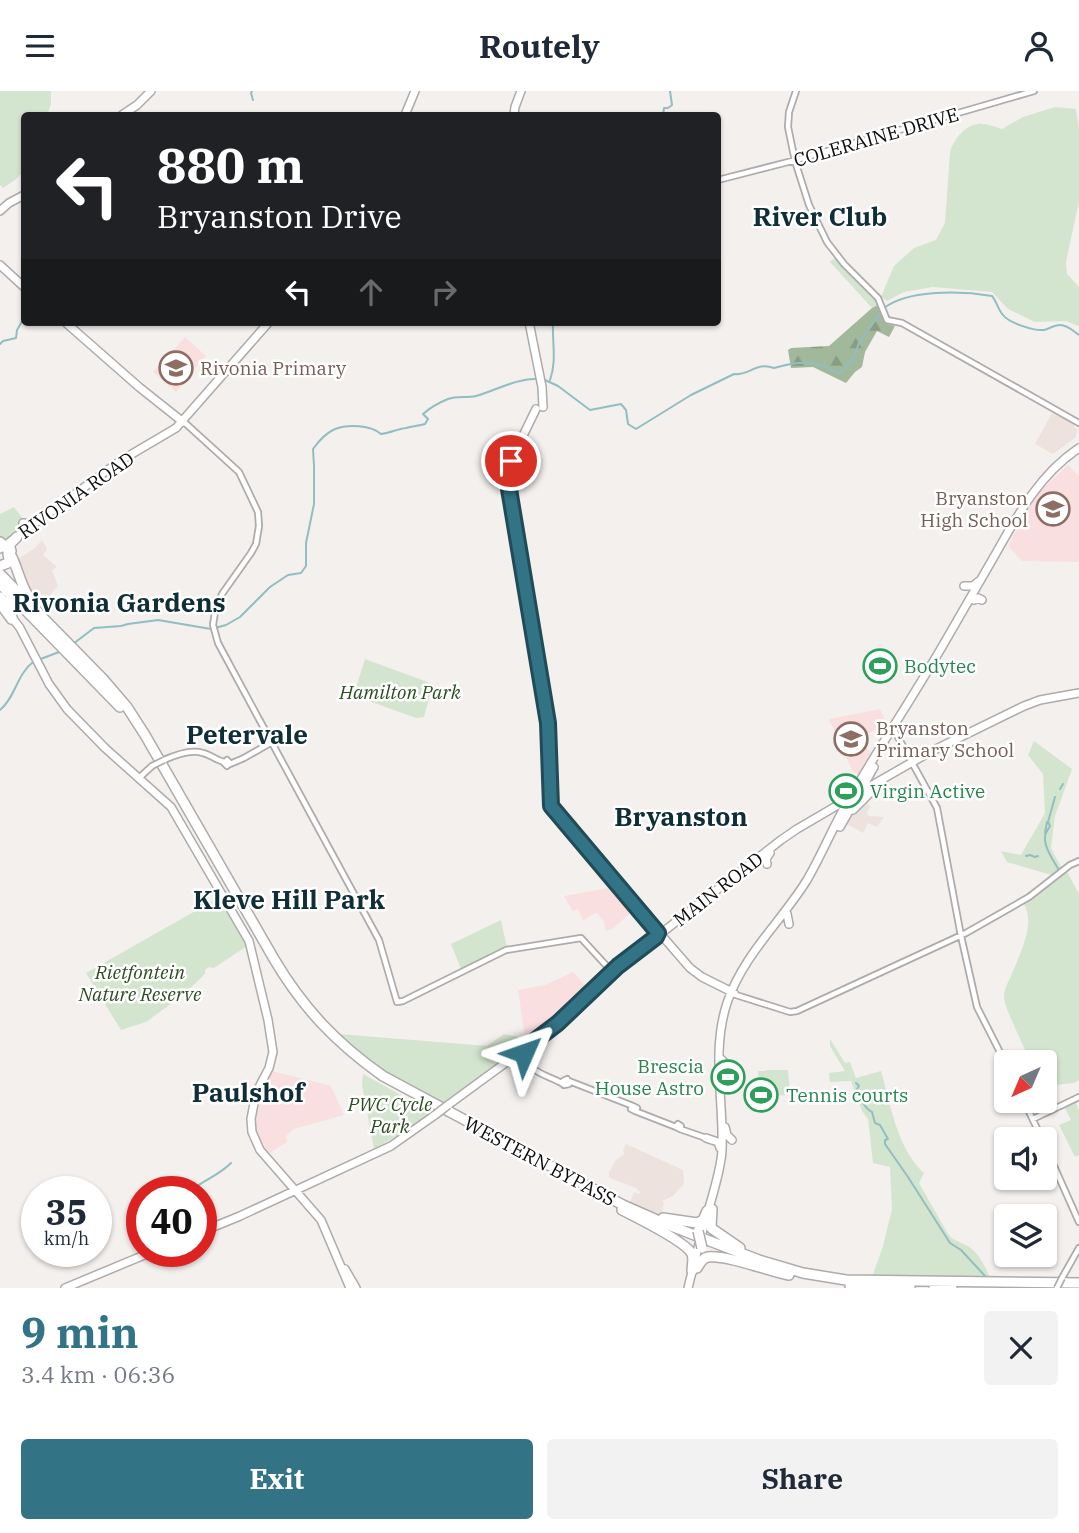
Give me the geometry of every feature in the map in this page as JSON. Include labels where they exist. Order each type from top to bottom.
[{"type":"highway","points":[[26,530],[8,546],[24,591],[63,642]]},
{"type":"highway","points":[[1,545],[13,560]]},
{"type":"highway","points":[[0,566],[7,565],[9,559],[1,545]]},
{"type":"highway","name":"WESTERN BYPASS","points":[[0,574],[117,695],[136,720],[286,978],[320,1024],[348,1050],[391,1081],[585,1188],[671,1226],[759,1260],[803,1273],[846,1280],[1079,1283]]},
{"type":"highway","points":[[5,604],[22,608],[63,642]]},
{"type":"highway","points":[[5,604],[30,615]]},
{"type":"highway","name":"WESTERN BYPASS","points":[[5,604],[63,642]]},
{"type":"highway","name":"WESTERN BYPASS","points":[[76,655],[101,683],[138,733],[281,978],[315,1024],[343,1051],[387,1084],[647,1220],[757,1264],[789,1275],[856,1286],[952,1288]]},
{"type":"highway","points":[[585,1188],[648,1213],[695,1226],[710,1255],[789,1275]]},
{"type":"highway","points":[[585,1188],[682,1245],[692,1254],[694,1269]]},
{"type":"highway","points":[[686,1223],[700,1222],[710,1210]]},
{"type":"highway","points":[[710,1210],[710,1226],[722,1236],[754,1255],[803,1273]]},
{"type":"highway","points":[[682,1245],[690,1247],[715,1234],[722,1236]]},
{"type":"highway","points":[[694,1269],[706,1258],[718,1258]]},
{"type":"main road","points":[[126,112],[151,91]]},
{"type":"main road","points":[[514,112],[521,91]]},
{"type":"main road","points":[[407,112],[411,93]]},
{"type":"main road","points":[[0,211],[21,197]]},
{"type":"main road","points":[[0,265],[21,283]]},
{"type":"main road","points":[[70,326],[181,420]]},
{"type":"main road","name":"RIVONIA ROAD","points":[[26,530],[110,465],[165,434],[181,420],[263,326]]},
{"type":"main road","name":"RIVONIA ROAD","points":[[1,545],[26,530],[120,461],[170,433],[263,326]]},
{"type":"main road","points":[[530,326],[542,385],[540,406],[530,421],[507,475],[548,723],[551,804],[690,971],[732,990]]},
{"type":"main road","points":[[153,398],[181,420]]},
{"type":"main road","points":[[165,434],[175,421],[166,409]]},
{"type":"main road","points":[[974,601],[966,588],[979,580],[1028,499],[1051,472],[1079,449]]},
{"type":"main road","points":[[830,809],[859,781],[946,649],[1034,495],[1079,449]]},
{"type":"main road","points":[[974,601],[979,580]]},
{"type":"main road","points":[[5,604],[37,662]]},
{"type":"main road","points":[[5,604],[60,700],[92,734],[172,808],[248,939],[261,991],[254,1000],[261,1001],[272,1038],[269,1068],[257,1088],[248,1092],[253,1095],[254,1101],[251,1125],[258,1145],[324,1224],[350,1288]]},
{"type":"main road","points":[[14,635],[18,634],[24,641]]},
{"type":"main road","name":"MAIN ROAD","points":[[217,1225],[390,1150],[549,1035],[660,935],[787,836],[830,809],[886,780],[912,761],[1014,713],[1079,694]]},
{"type":"main road","name":"MAIN ROAD","points":[[721,887],[764,863],[770,853],[800,830],[912,761],[1024,706],[1040,700],[1079,694]]},
{"type":"main road","points":[[79,721],[91,723],[89,728],[92,734]]},
{"type":"main road","points":[[79,721],[82,727],[80,733],[86,731],[92,734]]},
{"type":"main road","points":[[710,1210],[724,1166],[727,1141],[723,1125],[718,1063],[720,1032],[728,995],[808,878],[881,754],[893,727]]},
{"type":"main road","points":[[139,779],[167,799],[175,809],[253,946],[274,1049],[271,1069],[261,1086],[253,1115],[253,1129],[258,1145]]},
{"type":"main road","points":[[836,830],[864,799],[886,780]]},
{"type":"main road","points":[[708,1137],[719,1135],[723,1125],[718,1063],[732,990],[747,960],[811,880],[854,797],[859,781]]},
{"type":"main road","points":[[808,878],[822,858]]},
{"type":"main road","points":[[773,925],[772,913],[784,914]]},
{"type":"main road","points":[[784,914],[789,924]]},
{"type":"main road","name":"MAIN ROAD","points":[[449,1106],[527,1049]]},
{"type":"main road","points":[[514,1061],[524,1060],[532,1068]]},
{"type":"main road","points":[[708,1137],[719,1144],[722,1159]]},
{"type":"main road","points":[[690,1288],[727,1141]]},
{"type":"main road","points":[[295,1191],[323,1219],[338,1257],[356,1288]]},
{"type":"main road","points":[[65,1288],[126,1262]]},
{"type":"main road","points":[[56,1288],[88,1278]]},
{"type":"street","points":[[796,91],[788,120],[795,160],[809,205],[827,242],[880,302],[889,321],[900,322],[1079,422]]},
{"type":"street","name":"COLERAINE DRIVE","points":[[721,179],[1034,91]]},
{"type":"street","points":[[911,328],[1079,422]]},
{"type":"street","points":[[926,329],[928,337]]},
{"type":"street","points":[[181,420],[240,473]]},
{"type":"street","points":[[181,420],[240,473],[258,512],[258,538],[251,553],[222,594],[213,619],[215,636],[220,647],[268,735],[269,742],[282,760]]},
{"type":"street","points":[[225,460],[225,470]]},
{"type":"street","points":[[259,719],[269,742],[282,760],[379,940],[397,1002],[506,950],[581,938],[613,975]]},
{"type":"street","points":[[893,727],[934,808],[971,980],[980,1012],[999,1050]]},
{"type":"street","points":[[139,779],[164,759],[196,752],[227,763],[269,742]]},
{"type":"street","points":[[732,990],[790,1012],[797,1011],[961,936],[1028,897],[1079,861]]},
{"type":"street","points":[[971,980],[978,996],[980,1012]]},
{"type":"street","points":[[527,1049],[532,1068],[540,1073],[708,1137],[727,1141]]},
{"type":"street","points":[[527,1049],[533,1066],[540,1070],[634,1109]]},
{"type":"street","points":[[1033,1119],[1079,1097]]},
{"type":"street","points":[[1030,1113],[1037,1127]]},
{"type":"street","points":[[1057,1173],[1079,1222]]},
{"type":"street","points":[[1057,1288],[1079,1248]]},
{"type":"shaded area","name":"Rivonia Primary","points":[[185,337],[206,356],[176,392],[153,372]]},
{"type":"shaded area","points":[[1052,413],[1075,423],[1074,427],[1078,430],[1075,438],[1053,454],[1035,444]]},
{"type":"shaded area","name":"Bryanston High School","points":[[1068,465],[1079,476],[1079,562],[1022,561],[1010,548],[1011,540],[1036,495]]},
{"type":"shaded area","points":[[42,540],[47,549],[43,555],[57,567],[52,570],[58,586],[42,608],[27,584],[17,560]]},
{"type":"shaded area","name":"Bryanston Primary School","points":[[880,709],[886,722],[867,734],[863,744],[873,755],[859,775],[852,770],[829,719]]},
{"type":"shaded area","points":[[866,799],[870,807],[868,816],[884,817],[877,827],[868,823],[863,833],[845,823]]},
{"type":"shaded area","points":[[613,885],[635,909],[606,931],[598,914],[595,913],[583,921],[578,909],[573,912],[564,896],[609,888]]},
{"type":"shaded area","points":[[573,972],[589,990],[526,1044],[518,990],[545,985]]},
{"type":"shaded area","points":[[272,1071],[331,1086],[344,1115],[294,1129],[286,1136],[287,1142],[268,1154],[259,1142],[254,1123],[260,1092]]},
{"type":"shaded area","points":[[626,1144],[683,1170],[684,1184],[673,1196],[662,1201],[664,1204],[661,1214],[630,1203],[634,1192],[640,1192],[609,1176],[616,1160],[624,1154]]},
{"type":"green space","points":[[0,91],[51,91],[48,112],[21,112],[21,174],[3,188],[0,185]]},
{"type":"green space","name":"River Club","points":[[1055,107],[1076,109],[1079,129],[1079,201],[1066,262],[1067,274],[1079,287],[1079,326],[1066,321],[1035,322],[1008,309],[992,292],[933,287],[904,292],[887,301],[881,297],[894,266],[914,248],[936,240],[945,223],[950,153],[960,134],[978,124],[1002,129],[1023,117]]},
{"type":"green space","points":[[836,257],[880,304],[872,308],[830,262]]},
{"type":"green space","points":[[880,304],[885,323],[895,326],[889,337],[877,331],[865,352],[862,367],[846,383],[813,367],[791,368],[788,350],[829,346]]},
{"type":"green space","points":[[14,507],[27,524],[0,541],[0,514]]},
{"type":"green space","name":"Hamilton Park","points":[[365,659],[433,684],[424,717],[416,718],[355,696]]},
{"type":"green space","points":[[1034,741],[1072,769],[1055,816],[1051,848],[1063,871],[1055,876],[1007,862],[1001,851],[1021,855],[1045,813],[1043,774],[1028,755]]},
{"type":"green space","points":[[1067,872],[1079,894],[1079,1080],[1074,1083],[1057,1085],[1057,1050],[1025,1050],[1004,997],[1027,931],[1024,904]]},
{"type":"green space","name":"Rietfontein Nature Reserve","points":[[220,897],[247,946],[214,968],[205,970],[205,974],[183,995],[146,1022],[121,1030],[86,973]]},
{"type":"green space","points":[[501,920],[507,948],[461,969],[451,944]]},
{"type":"green space","name":"PWC Cycle Park","points":[[339,1034],[487,1046],[504,1034],[518,1037],[518,1050],[442,1105],[374,1065]]},
{"type":"green space","points":[[830,1039],[845,1063],[850,1062],[856,1078],[881,1071],[901,1139],[907,1152],[924,1173],[919,1183],[948,1234],[975,1252],[990,1278],[872,1277],[892,1209],[890,1167],[873,1163],[868,1119],[862,1111],[851,1081],[830,1082],[829,1073],[845,1071],[830,1046]]},
{"type":"green space","points":[[788,1070],[790,1095],[767,1096],[765,1073],[765,1086],[759,1086],[758,1071]]},
{"type":"green space","name":"PWC Cycle Park","points":[[363,1074],[435,1114],[374,1149],[362,1085]]},
{"type":"green space","points":[[1075,1101],[1079,1111],[1079,1155],[1075,1157],[1059,1125],[1071,1120],[1064,1106]]},
{"type":"waterway","points":[[252,91],[253,100]]},
{"type":"waterway","points":[[663,112],[664,108],[672,105],[670,91]]},
{"type":"waterway","points":[[545,380],[558,386],[590,410],[621,404],[626,410],[628,424],[636,429],[691,395],[734,374],[758,367],[774,368],[807,363],[823,366],[839,374],[853,359],[859,343],[884,308],[907,297],[936,293],[992,296],[1003,315],[1016,324],[1040,330],[1063,325],[1079,335]]},
{"type":"waterway","points":[[0,344],[16,338],[21,323]]},
{"type":"waterway","points":[[550,380],[554,359],[553,326]]},
{"type":"waterway","points":[[73,644],[94,628],[158,620],[211,629],[240,617],[270,587],[288,575],[301,573],[306,566],[306,543],[314,504],[313,449],[325,435],[346,426],[365,427],[381,434],[425,424],[428,419],[423,414],[448,399],[476,396],[514,383],[536,379]]},
{"type":"waterway","points":[[38,660],[59,652]]},
{"type":"waterway","points":[[0,710],[33,662]]},
{"type":"waterway","points":[[1060,789],[1063,784]]},
{"type":"waterway","points":[[1055,797],[1045,841],[1060,872]]},
{"type":"waterway","points":[[1045,833],[1047,822]]},
{"type":"waterway","points":[[1026,856],[1038,856]]},
{"type":"waterway","points":[[856,1083],[863,1102],[888,1139],[885,1144],[950,1243],[961,1250],[986,1277]]},
{"type":"waterway","points":[[213,1176],[231,1163]]},
{"type":"place","name":"Rivonia Primary","points":[[176,368]]},
{"type":"place","name":"Bryanston High School","points":[[1053,509]]},
{"type":"place","name":"Bodytec","points":[[880,666]]},
{"type":"place","name":"Bryanston Primary School","points":[[851,739]]},
{"type":"place","name":"Virgin Active","points":[[846,791]]},
{"type":"place","name":"Brescia House Astro","points":[[728,1077]]},
{"type":"place","name":"Tennis courts","points":[[761,1095]]},
{"type":"district","name":"River Club","points":[[820,217]]},
{"type":"district","name":"Rivonia Gardens","points":[[119,603]]},
{"type":"district","name":"Petervale","points":[[247,735]]},
{"type":"district","name":"Bryanston","points":[[681,817]]},
{"type":"district","name":"Kleve Hill Park","points":[[289,900]]},
{"type":"district","name":"Paulshof","points":[[248,1093]]},
{"type":"route","points":[[511,461],[508,483],[548,723],[551,806],[658,933],[618,966],[551,1029],[524,1049],[524,1053]]}]
